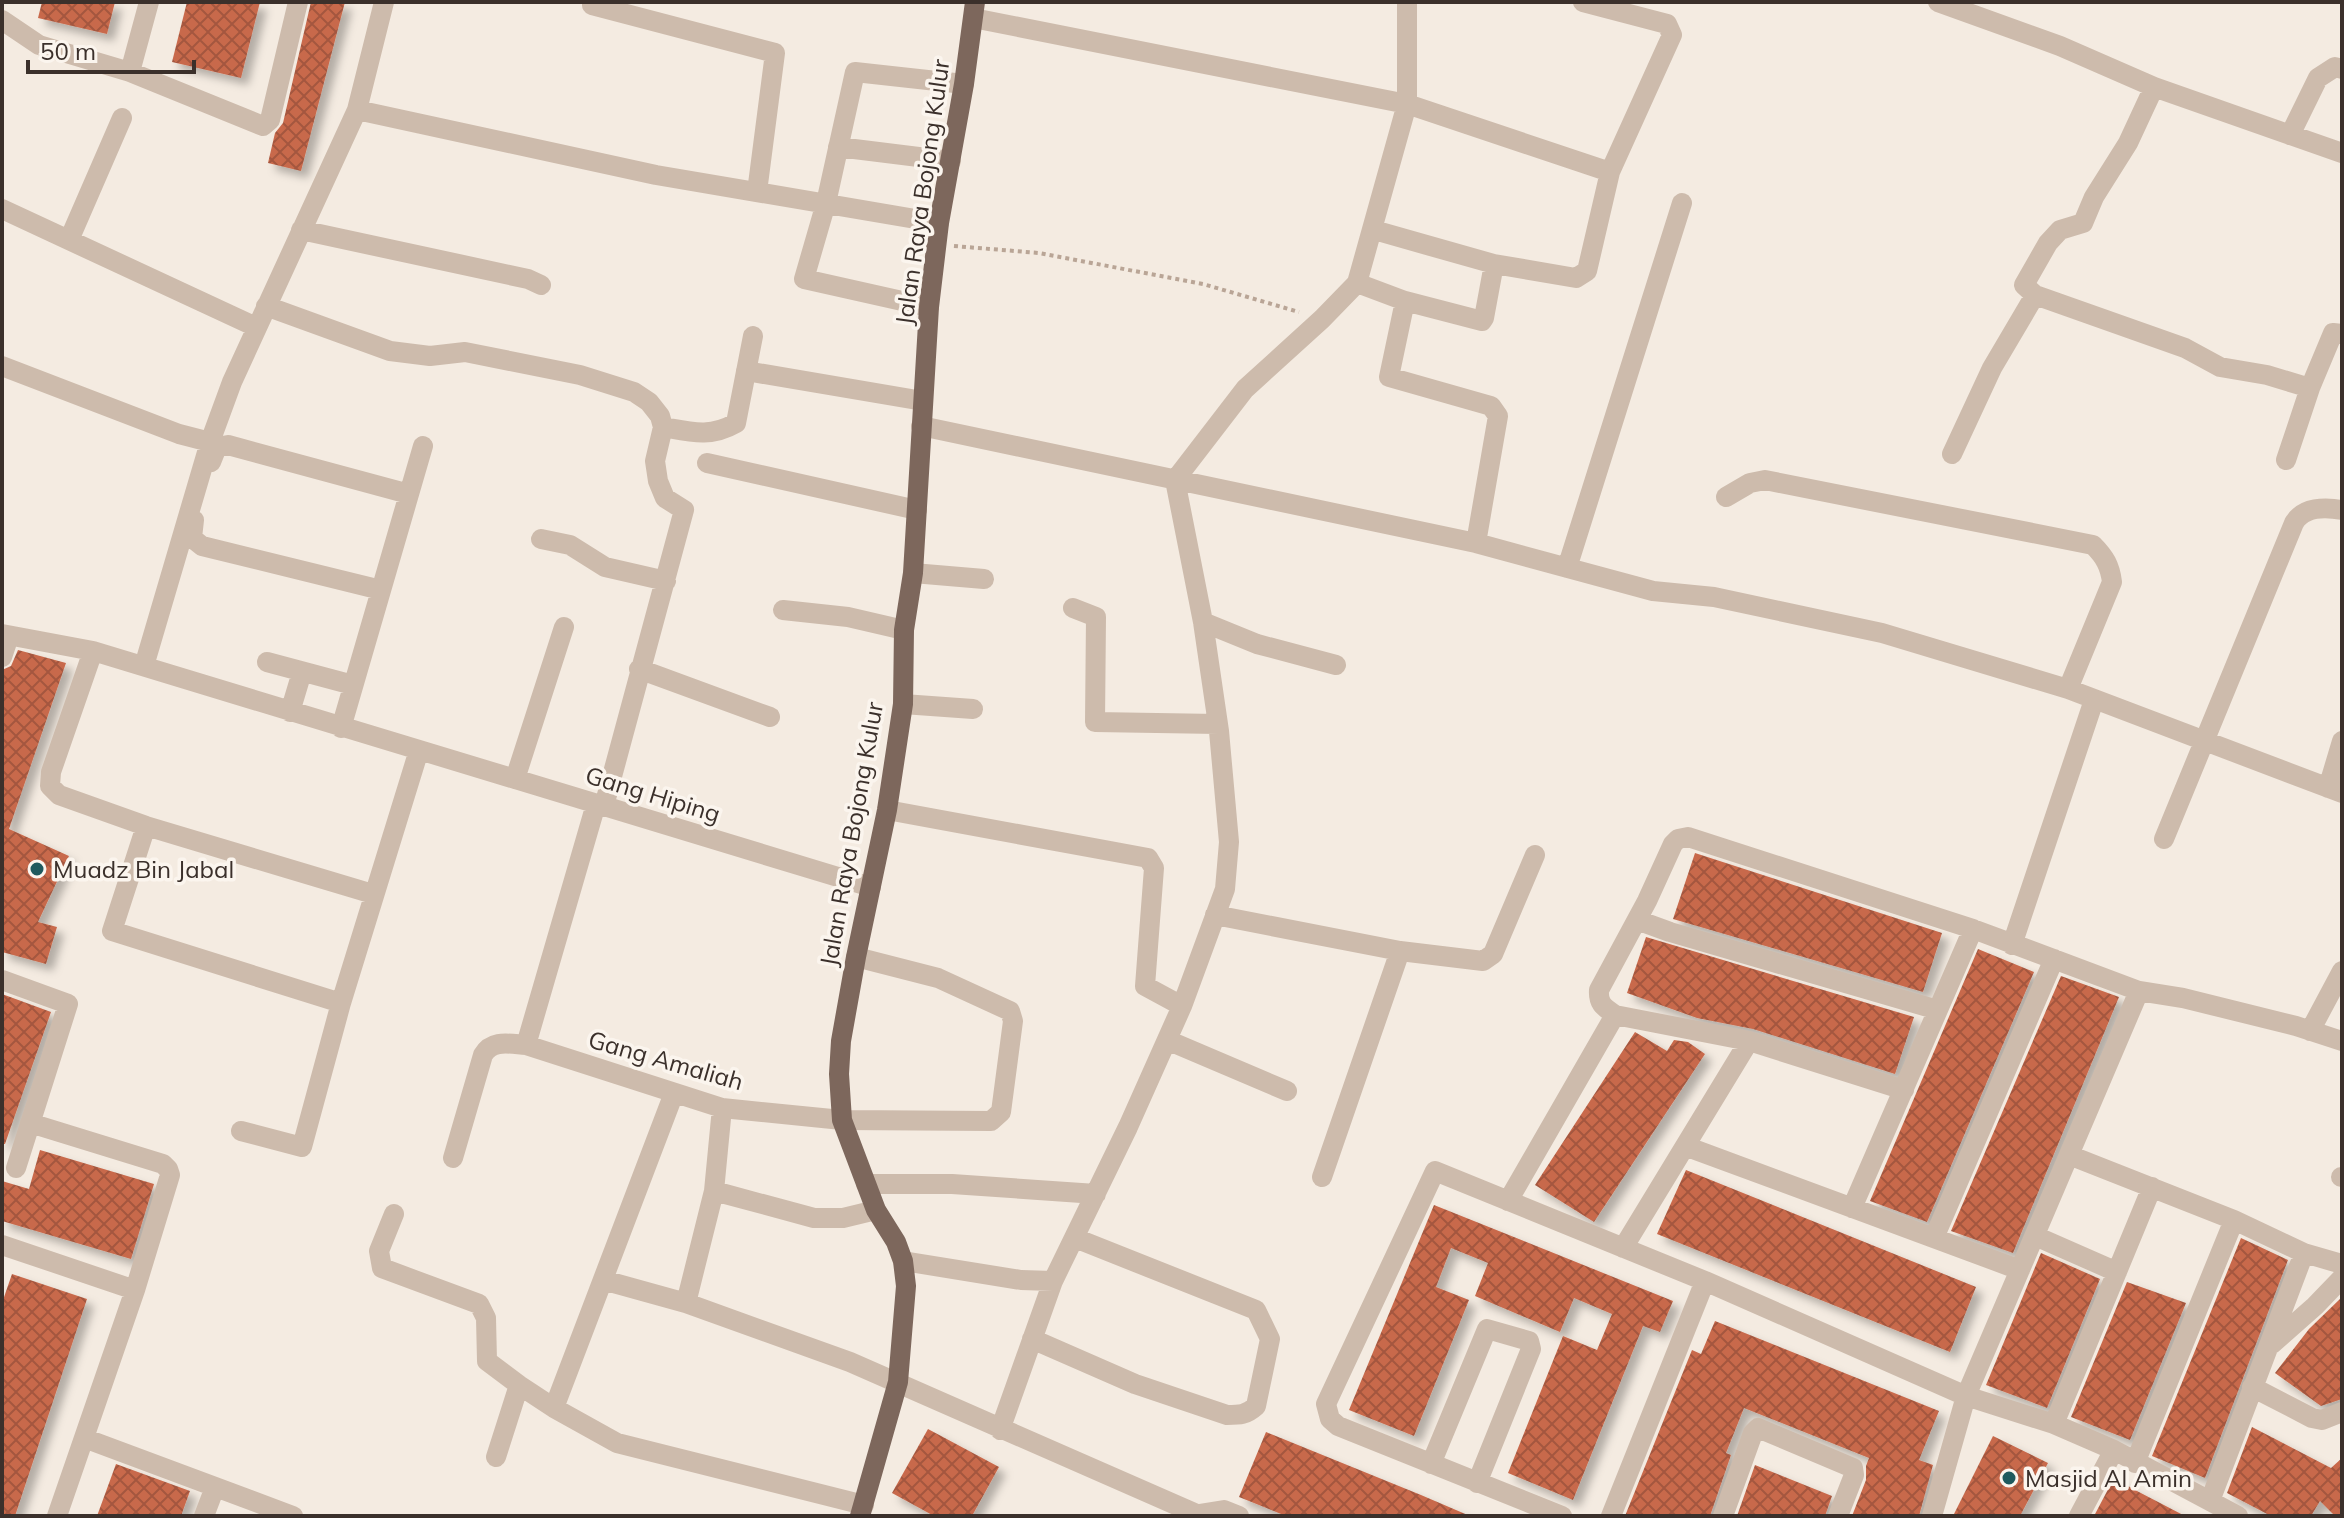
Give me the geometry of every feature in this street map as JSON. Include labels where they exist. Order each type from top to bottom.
[{"type":"main road","name":"Jalan Raya Bojong Kulur","points":[[862,1511],[898,1382],[906,1306],[903,1261],[896,1242],[876,1210],[842,1120],[839,1074],[841,1041],[887,810],[903,704],[904,630],[913,573],[929,307],[939,223],[974,10]]},
{"type":"street","points":[[12,2],[4,21],[39,45],[130,72],[257,125],[267,125],[270,120],[298,2]]},
{"type":"street","points":[[130,72],[149,2]]},
{"type":"street","points":[[144,666],[210,442],[256,327],[357,110],[384,2]]},
{"type":"street","points":[[1000,1430],[1053,1281],[1182,1006],[1225,889],[1229,842],[1218,724],[1203,622],[1175,480],[1245,389],[1357,283],[1407,104],[1407,2]]},
{"type":"street","points":[[1374,230],[1494,264],[1576,278],[1584,275],[1591,265],[1610,172],[1671,41],[1667,24],[1648,9],[1583,2]]},
{"type":"street","points":[[1938,2],[2060,46],[2154,87],[2342,153]]},
{"type":"street","points":[[592,5],[775,53],[757,192]]},
{"type":"street","points":[[974,10],[1407,104],[1610,172]]},
{"type":"street","points":[[2290,135],[2318,78],[2335,67],[2342,69]]},
{"type":"street","points":[[929,307],[804,279],[826,203],[855,72],[964,84]]},
{"type":"street","points":[[2154,87],[2128,143],[2094,197],[2083,223],[2060,230],[2048,243],[2024,285],[2035,295],[2185,348],[2220,367],[2267,375],[2310,388]]},
{"type":"street","points":[[357,110],[656,175],[939,223]]},
{"type":"street","points":[[69,240],[122,118]]},
{"type":"street","points":[[838,147],[951,161]]},
{"type":"street","points":[[1567,568],[1682,203]]},
{"type":"street","points":[[2,209],[256,327]]},
{"type":"street","points":[[301,230],[513,276],[541,285]]},
{"type":"street","points":[[1357,283],[1405,301],[1482,321],[1494,264]]},
{"type":"street","points":[[1952,454],[1992,368],[2035,295]]},
{"type":"street","points":[[1405,301],[1389,377],[1491,406],[1498,416],[1476,543]]},
{"type":"street","points":[[266,306],[390,351],[430,356],[465,352],[593,379],[634,392],[649,402],[660,416],[663,427],[655,461],[658,481],[665,498],[684,510],[600,805],[526,1045],[500,1044],[486,1050],[453,1158]]},
{"type":"street","points":[[2286,460],[2310,388],[2333,333],[2342,334]]},
{"type":"street","points":[[663,427],[702,433],[721,432],[736,423],[753,336]]},
{"type":"street","points":[[2,366],[179,434],[210,442]]},
{"type":"street","points":[[746,371],[923,401]]},
{"type":"street","points":[[921,426],[1476,543],[1653,591],[1714,597],[1882,633],[2068,689],[2335,790],[2342,741]]},
{"type":"street","points":[[381,590],[195,543],[191,532],[214,451],[222,444],[228,445],[409,494]]},
{"type":"street","points":[[341,728],[423,446]]},
{"type":"street","points":[[707,463],[917,510]]},
{"type":"street","points":[[1726,497],[1750,483],[1765,480],[2093,545],[2110,568],[2112,582],[2068,689]]},
{"type":"street","points":[[2164,839],[2294,523],[2303,513],[2329,507],[2342,510]]},
{"type":"street","points":[[541,539],[570,545],[605,567],[666,581]]},
{"type":"street","points":[[913,573],[984,579]]},
{"type":"street","points":[[1073,608],[1096,617],[1095,722],[1218,724]]},
{"type":"street","points":[[783,610],[848,617],[904,630]]},
{"type":"street","points":[[1203,622],[1266,647],[1336,665]]},
{"type":"street","points":[[515,779],[564,627]]},
{"type":"street","points":[[2,657],[6,635]]},
{"type":"street","name":"Gang Hiping","points":[[6,635],[93,651],[871,887]]},
{"type":"street","points":[[93,651],[51,772],[50,786],[59,795],[146,826],[373,894]]},
{"type":"street","points":[[267,662],[353,685]]},
{"type":"street","points":[[639,669],[770,717]]},
{"type":"street","points":[[290,712],[302,672]]},
{"type":"street","points":[[2012,945],[2094,700]]},
{"type":"street","points":[[903,704],[973,709]]},
{"type":"street","points":[[241,1131],[302,1147],[373,894],[419,750]]},
{"type":"street","points":[[887,810],[1148,858],[1154,868],[1145,986],[1182,1006]]},
{"type":"street","points":[[146,826],[112,931],[341,1003]]},
{"type":"street","points":[[1904,1090],[1749,1041],[1615,1015],[1602,1006],[1598,999],[1599,990],[1678,839],[1688,837],[1973,929],[2139,991],[2183,998],[2342,1041]]},
{"type":"street","points":[[1215,915],[1400,951],[1483,961],[1493,954],[1535,855]]},
{"type":"street","points":[[1637,920],[1938,1010]]},
{"type":"street","points":[[1852,1208],[1973,929]]},
{"type":"street","points":[[1322,1177],[1400,951]]},
{"type":"street","name":"Gang Amaliah","points":[[526,1045],[722,1108],[842,1120],[994,1120],[1001,1112],[1013,1021],[1010,1011],[938,978],[856,957]]},
{"type":"street","points":[[1934,1238],[2054,959]]},
{"type":"street","points":[[2310,1031],[2342,971]]},
{"type":"street","points":[[2,980],[68,1004],[16,1168]]},
{"type":"street","points":[[1932,1516],[1966,1396],[2139,991]]},
{"type":"street","points":[[1508,1201],[1615,1015]]},
{"type":"street","points":[[1167,1040],[1287,1091]]},
{"type":"street","points":[[1623,1248],[1749,1041]]},
{"type":"street","points":[[554,1408],[674,1093]]},
{"type":"street","points":[[686,1303],[714,1191],[722,1108]]},
{"type":"street","points":[[30,1123],[163,1164],[170,1175],[135,1290],[57,1516]]},
{"type":"street","points":[[1685,1146],[2020,1270]]},
{"type":"street","points":[[2069,1155],[2234,1220],[2304,1253],[2342,1264]]},
{"type":"street","points":[[1562,1516],[1338,1426],[1330,1419],[1326,1404],[1432,1173],[1438,1170],[1705,1281],[1966,1396],[2054,1424],[2114,1450],[2238,1516]]},
{"type":"street","points":[[866,1184],[952,1184],[1096,1194]]},
{"type":"street","points":[[2054,1424],[2152,1187]]},
{"type":"street","points":[[714,1191],[814,1218],[843,1218],[876,1210]]},
{"type":"street","points":[[394,1214],[379,1251],[382,1268],[479,1304],[486,1318],[487,1361],[554,1408],[617,1443],[862,1511]]},
{"type":"street","points":[[2135,1463],[2234,1220]]},
{"type":"street","points":[[2035,1236],[2117,1272]]},
{"type":"street","points":[[1032,1339],[1135,1384],[1227,1415],[1249,1413],[1256,1406],[1270,1339],[1256,1310],[1075,1238]]},
{"type":"street","points":[[2,1245],[135,1290]]},
{"type":"street","points":[[2210,1501],[2304,1253]]},
{"type":"street","points":[[903,1261],[1021,1280],[1053,1281]]},
{"type":"street","points":[[2269,1347],[2342,1278]]},
{"type":"street","points":[[603,1280],[686,1303],[821,1351],[1200,1515],[1224,1510],[1239,1516]]},
{"type":"street","points":[[1611,1516],[1705,1281]]},
{"type":"street","points":[[1431,1464],[1487,1329],[1529,1341],[1531,1349],[1477,1483]]},
{"type":"street","points":[[496,1457],[519,1385]]},
{"type":"street","points":[[2252,1387],[2312,1418],[2322,1420],[2342,1412]]},
{"type":"street","points":[[1723,1516],[1753,1433],[1758,1428],[1853,1468],[1854,1475],[1838,1516]]},
{"type":"street","points":[[84,1438],[293,1516]]},
{"type":"street","points":[[2079,1516],[2114,1450]]},
{"type":"street","points":[[204,1516],[215,1487]]},
{"type":"path","points":[[936,245],[1039,253],[1203,284],[1322,319]]},
{"type":"building","points":[[42,2],[115,2],[107,34],[38,18]]},
{"type":"building","points":[[187,2],[260,2],[241,78],[172,62]]},
{"type":"building","points":[[311,2],[345,2],[301,171],[268,163],[275,133],[283,123]]},
{"type":"building","points":[[18,650],[66,663],[9,829],[69,856],[38,922],[57,927],[46,964],[2,952],[2,670],[11,666]]},
{"type":"building","points":[[1695,853],[1942,933],[1923,992],[1673,919]]},
{"type":"building","points":[[1646,937],[1914,1017],[1895,1074],[1753,1029],[1697,1018],[1627,993]]},
{"type":"building","points":[[1978,949],[2034,972],[1927,1222],[1870,1201]]},
{"type":"building","points":[[2061,976],[2119,997],[2013,1253],[1951,1231]]},
{"type":"building","points":[[2,994],[51,1012],[5,1144],[2,1144]]},
{"type":"building","points":[[1635,1032],[1667,1051],[1674,1040],[1688,1042],[1705,1054],[1594,1222],[1535,1185]]},
{"type":"building","points":[[40,1150],[154,1184],[131,1259],[2,1221],[2,1181],[29,1189]]},
{"type":"building","points":[[1686,1170],[1976,1287],[1950,1352],[1657,1234]]},
{"type":"building","points":[[1434,1205],[1673,1301],[1660,1332],[1643,1326],[1573,1500],[1508,1473],[1563,1336],[1597,1350],[1612,1314],[1574,1298],[1560,1332],[1475,1296],[1488,1263],[1451,1248],[1436,1287],[1469,1300],[1414,1436],[1349,1410]]},
{"type":"building","points":[[2241,1238],[2288,1260],[2205,1478],[2152,1456]]},
{"type":"building","points":[[2041,1253],[2100,1279],[2047,1408],[1986,1385]]},
{"type":"building","points":[[12,1274],[87,1299],[15,1516],[2,1516],[2,1303]]},
{"type":"building","points":[[2127,1282],[2186,1303],[2130,1440],[2071,1417]]},
{"type":"building","points":[[2342,1297],[2342,1399],[2321,1406],[2275,1373],[2309,1329]]},
{"type":"building","points":[[1715,1321],[1939,1411],[1919,1460],[1933,1465],[1919,1516],[1852,1516],[1866,1480],[1869,1458],[1744,1408],[1726,1453],[1731,1455],[1710,1516],[1625,1516],[1692,1350],[1701,1354]]},
{"type":"building","points":[[2252,1427],[2331,1468],[2342,1458],[2342,1516],[2335,1516],[2320,1501],[2311,1516],[2271,1516],[2227,1493]]},
{"type":"building","points":[[928,1429],[999,1467],[972,1516],[934,1516],[892,1493]]},
{"type":"building","points":[[1266,1432],[1470,1516],[1286,1516],[1239,1497]]},
{"type":"building","points":[[1993,1436],[2048,1463],[2020,1516],[1953,1516]]},
{"type":"building","points":[[116,1464],[190,1491],[181,1516],[97,1516]]},
{"type":"building","points":[[1755,1465],[1832,1496],[1825,1516],[1737,1516]]},
{"type":"building","points":[[2114,1478],[2137,1491],[2185,1516],[2094,1516]]},
{"type":"place","name":"Muadz Bin Jabal","points":[[37,869]]},
{"type":"place","name":"Masjid Al Amin","points":[[2009,1478]]}]
